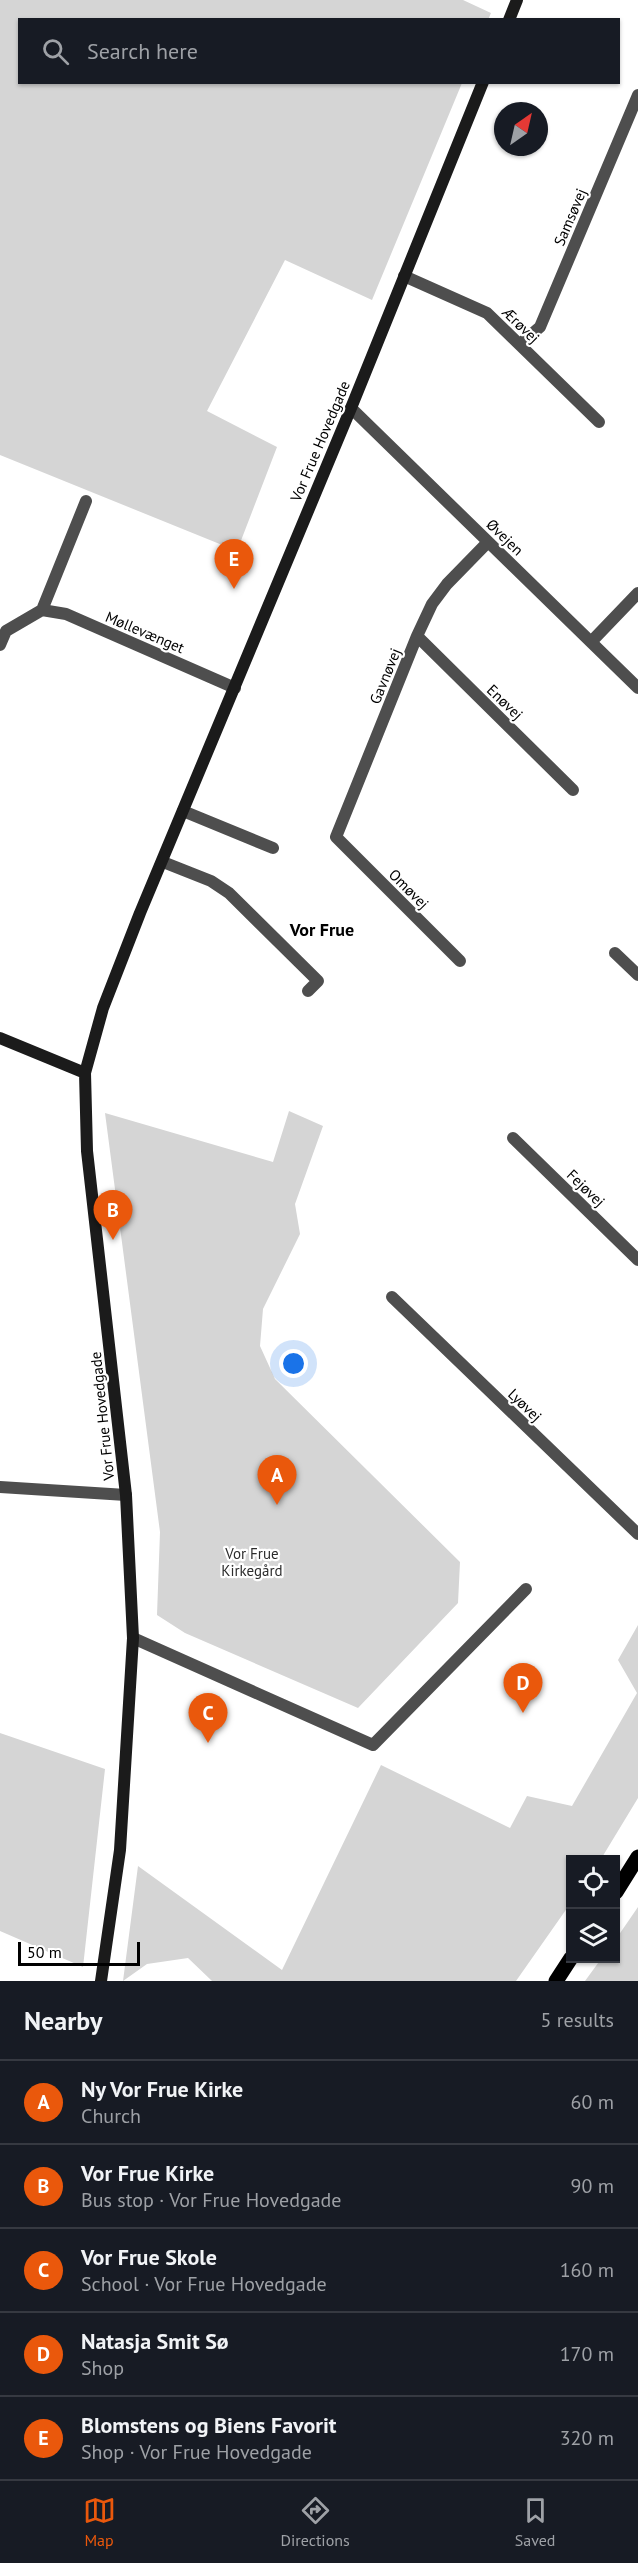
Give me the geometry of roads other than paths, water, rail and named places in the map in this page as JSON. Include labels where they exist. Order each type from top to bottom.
[{"type":"main road","points":[[620,1884],[638,1857]]},
{"type":"main road","points":[[556,1981],[569,1963]]},
{"type":"street","points":[[510,18],[517,0]]},
{"type":"street","name":"Vor Frue Hovedgade","points":[[101,1981],[120,1850],[133,1638],[126,1495],[87,1151],[85,1073],[103,1008],[482,84]]},
{"type":"street","name":"Samsøvej","points":[[519,344],[540,327],[638,95]]},
{"type":"street","name":"Ærøvej","points":[[404,276],[487,313],[599,422]]},
{"type":"street","name":"Øvejen","points":[[351,408],[638,688]]},
{"type":"street","points":[[0,645],[3,630],[42,610],[86,501]]},
{"type":"street","name":"Gavnøvej","points":[[336,837],[432,604],[447,584],[488,542]]},
{"type":"street","points":[[591,642],[638,593]]},
{"type":"street","name":"Møllevænget","points":[[42,610],[66,614],[235,688]]},
{"type":"street","name":"Enøvej","points":[[417,636],[573,790]]},
{"type":"street","points":[[183,811],[273,848]]},
{"type":"street","name":"Omøvej","points":[[336,837],[460,961]]},
{"type":"street","points":[[163,862],[210,880],[230,893],[318,981],[308,991]]},
{"type":"street","points":[[615,953],[638,975]]},
{"type":"street","points":[[0,1038],[85,1073]]},
{"type":"street","name":"Fejøvej","points":[[513,1138],[638,1260]]},
{"type":"street","name":"Lyøvej","points":[[392,1297],[638,1534]]},
{"type":"street","points":[[0,1487],[126,1495]]},
{"type":"street","points":[[133,1638],[373,1745],[526,1589]]},
{"type":"place","name":"Blomstens og Biens Favorit","points":[[234,589]]},
{"type":"place","name":"Vor Frue Kirke","points":[[113,1240]]},
{"type":"place","name":"Ny Vor Frue Kirke","points":[[277,1505]]},
{"type":"place","name":"Natasja Smit Sø","points":[[523,1713]]},
{"type":"place","name":"Vor Frue Skole","points":[[208,1743]]},
{"type":"district","name":"Vor Frue","points":[[322,929]]},
{"type":"park label","name":"Vor Frue Kirkegård","points":[[252,1562]]}]
